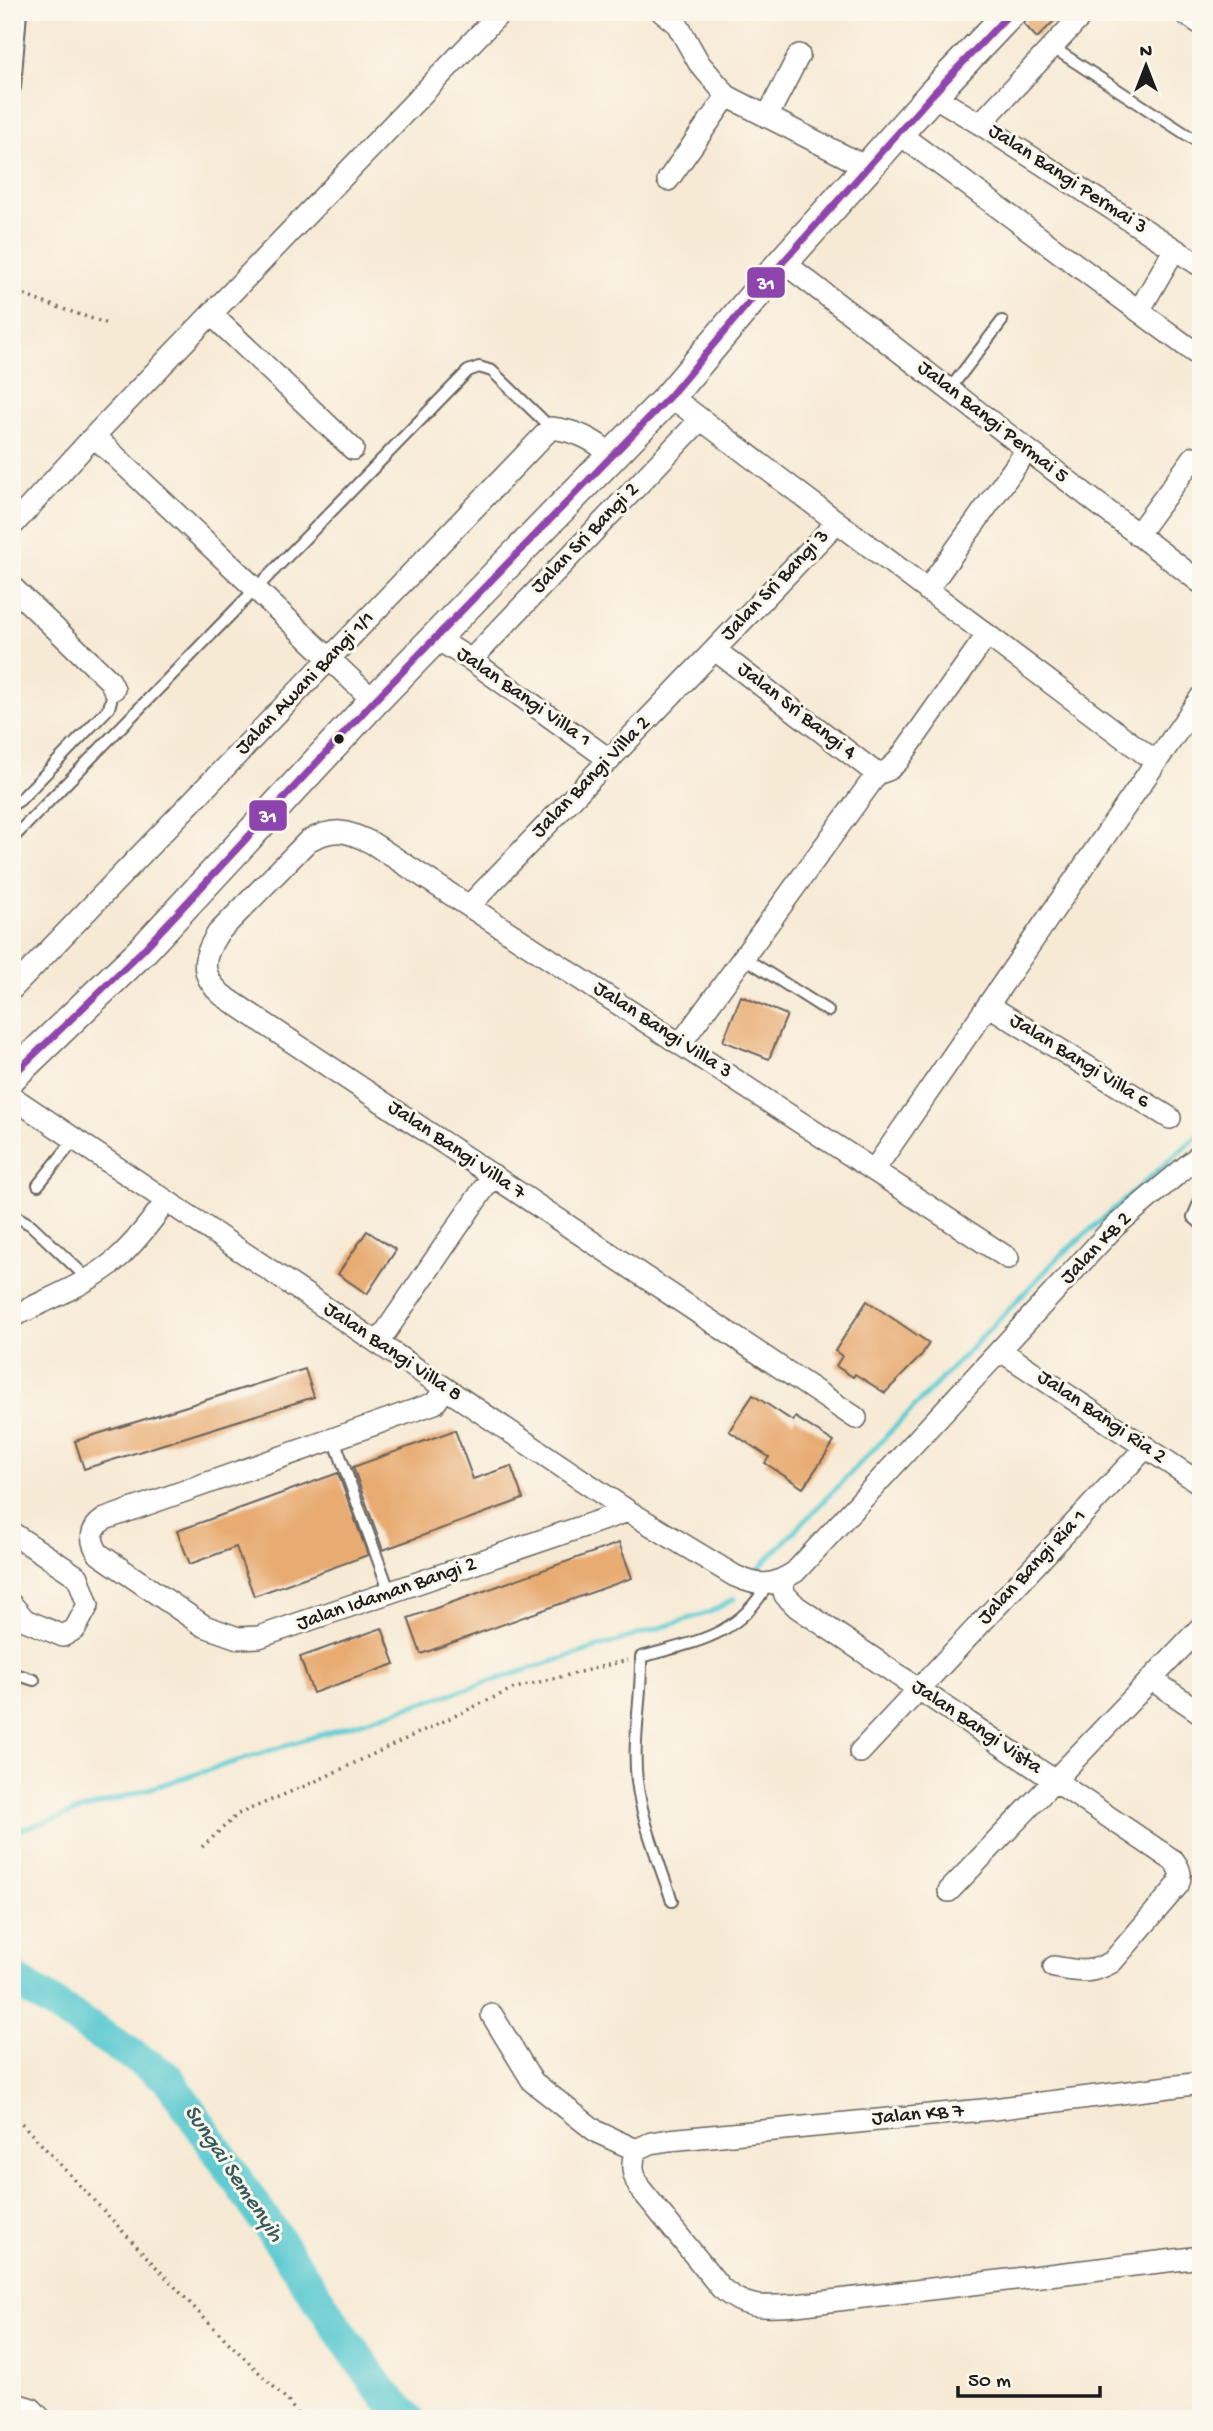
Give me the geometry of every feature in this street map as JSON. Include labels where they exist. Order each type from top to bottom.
[{"type":"street","points":[[12,526],[94,436],[501,12]]},
{"type":"street","points":[[662,12],[677,24],[699,63],[727,96],[868,168]]},
{"type":"street","points":[[12,1076],[143,950],[434,637],[670,396],[783,262],[932,95],[1011,12]]},
{"type":"street","points":[[980,124],[1085,12]]},
{"type":"street","points":[[1183,12],[1201,24]]},
{"type":"street","points":[[767,117],[799,55]]},
{"type":"street","name":"Jalan Bangi Permai 3","points":[[932,95],[1201,266]]},
{"type":"street","points":[[668,180],[727,96]]},
{"type":"street","points":[[898,133],[1201,357]]},
{"type":"street","points":[[1139,311],[1174,250]]},
{"type":"street","name":"Jalan Bangi Permai 5","points":[[783,262],[1201,583]]},
{"type":"street","points":[[211,314],[353,449]]},
{"type":"street","points":[[670,396],[1156,762]]},
{"type":"street","name":"Jalan Sri Bangi 2","points":[[471,660],[701,419]]},
{"type":"street","points":[[551,428],[567,430],[593,439],[613,456]]},
{"type":"street","name":"Jalan Awani Bangi 1/1","points":[[12,989],[551,428]]},
{"type":"street","points":[[94,436],[374,701]]},
{"type":"street","points":[[927,590],[1027,450]]},
{"type":"street","points":[[1138,535],[1194,457]]},
{"type":"street","name":"Jalan Sri Bangi 3","points":[[715,650],[837,522]]},
{"type":"street","points":[[12,587],[110,681],[114,689]]},
{"type":"street","points":[[681,1043],[877,774],[898,761],[987,635]]},
{"type":"street","name":"Jalan Bangi Villa 1","points":[[434,637],[471,660],[610,760]]},
{"type":"street","name":"Jalan Bangi Villa 2","points":[[469,906],[715,650]]},
{"type":"street","name":"Jalan Sri Bangi 4","points":[[715,650],[877,774]]},
{"type":"street","points":[[874,1170],[1201,697]]},
{"type":"street","name":"Jalan Bangi Villa 3","points":[[308,841],[323,833],[340,831],[355,834],[372,843],[1008,1258]]},
{"type":"street","name":"Jalan Bangi Villa 7","points":[[308,841],[218,933],[207,951],[205,970],[211,984],[222,995],[856,1418]]},
{"type":"street","name":"Jalan Bangi Villa 6","points":[[988,1005],[1170,1118]]},
{"type":"street","name":"Jalan Bangi Villa 8","points":[[12,1097],[628,1511],[735,1576],[751,1583],[774,1583]]},
{"type":"street","name":"Jalan KB 2","points":[[774,1583],[795,1572],[1114,1227],[1201,1154]]},
{"type":"street","points":[[378,1343],[493,1175]]},
{"type":"street","points":[[12,1317],[89,1279],[115,1260],[139,1237],[166,1201]]},
{"type":"street","name":"Jalan Bangi Ria 2","points":[[1001,1351],[1201,1484]]},
{"type":"street","points":[[334,1439],[435,1403],[445,1389]]},
{"type":"street","name":"Jalan Idaman Bangi 2","points":[[334,1439],[97,1524],[91,1533],[93,1545],[99,1554],[204,1626],[239,1638],[259,1637],[628,1511]]},
{"type":"street","name":"Jalan Bangi Ria 1","points":[[860,1752],[1146,1447]]},
{"type":"street","points":[[12,1533],[78,1577],[89,1605],[75,1629],[63,1636],[25,1620],[12,1605]]},
{"type":"street","name":"Jalan Bangi Vista","points":[[774,1583],[797,1607],[1174,1861],[1180,1869],[1178,1885],[1112,1962],[1100,1969],[1086,1972],[1054,1967]]},
{"type":"street","points":[[948,1891],[1201,1628]]},
{"type":"street","points":[[1151,1679],[1201,1713]]},
{"type":"street","points":[[492,2015],[533,2081],[597,2132],[636,2150],[632,2161],[633,2175],[639,2187],[699,2264],[736,2302],[764,2306],[796,2305],[1201,2257]]},
{"type":"street","name":"Jalan KB 7","points":[[636,2150],[651,2143],[669,2140],[993,2109],[1201,2083]]},
{"type":"lane","points":[[12,96],[21,12]]},
{"type":"lane","points":[[1052,47],[1201,144]]},
{"type":"lane","points":[[949,390],[1002,321]]},
{"type":"lane","points":[[12,839],[468,371],[480,367],[492,371],[551,428]]},
{"type":"lane","points":[[12,805],[20,800],[109,708],[114,689]]},
{"type":"lane","points":[[743,957],[828,1011]]},
{"type":"lane","points":[[38,1185],[75,1139]]},
{"type":"lane","points":[[1201,1198],[1193,1217],[1201,1224]]},
{"type":"lane","points":[[12,1214],[31,1226],[89,1279]]},
{"type":"lane","points":[[334,1439],[390,1593]]},
{"type":"lane","points":[[672,1901],[644,1814],[637,1782],[635,1749],[642,1686],[641,1657],[718,1633],[740,1620],[774,1583]]},
{"type":"lane","points":[[12,1673],[34,1680]]},
{"type":"path","points":[[12,289],[105,323]]},
{"type":"path","points":[[202,1847],[238,1814],[314,1782],[512,1689],[641,1657]]},
{"type":"path","points":[[12,2113],[204,2318],[287,2400],[301,2419]]},
{"type":"building","points":[[1030,12],[1063,12],[1037,38],[1024,24]]},
{"type":"building","points":[[741,996],[787,1015],[769,1059],[723,1041]]},
{"type":"building","points":[[367,1231],[396,1250],[367,1294],[338,1274]]},
{"type":"building","points":[[867,1301],[929,1343],[921,1356],[885,1393],[855,1374],[853,1377],[836,1366],[842,1356],[835,1351]]},
{"type":"building","points":[[305,1369],[314,1397],[84,1469],[75,1441]]},
{"type":"building","points":[[753,1395],[793,1421],[795,1417],[834,1442],[803,1488],[765,1463],[769,1457],[729,1431]]},
{"type":"building","points":[[455,1430],[473,1479],[511,1466],[523,1499],[383,1550],[353,1467]]},
{"type":"building","points":[[338,1473],[368,1555],[254,1596],[236,1547],[190,1564],[177,1531]]},
{"type":"building","points":[[619,1543],[632,1578],[421,1654],[408,1618]]},
{"type":"building","points":[[382,1628],[395,1664],[313,1693],[300,1657]]},
{"type":"waterway","points":[[755,1572],[1059,1257],[1201,1133]]},
{"type":"waterway","points":[[12,1832],[710,1612],[734,1599]]},
{"type":"waterway","name":"Sungai Semenyih","points":[[12,1978],[168,2078],[378,2387],[409,2419]]},
{"type":"transit line","name":"31","points":[[12,1076],[143,950],[374,701],[670,396],[783,262],[932,95],[1011,12]]}]
